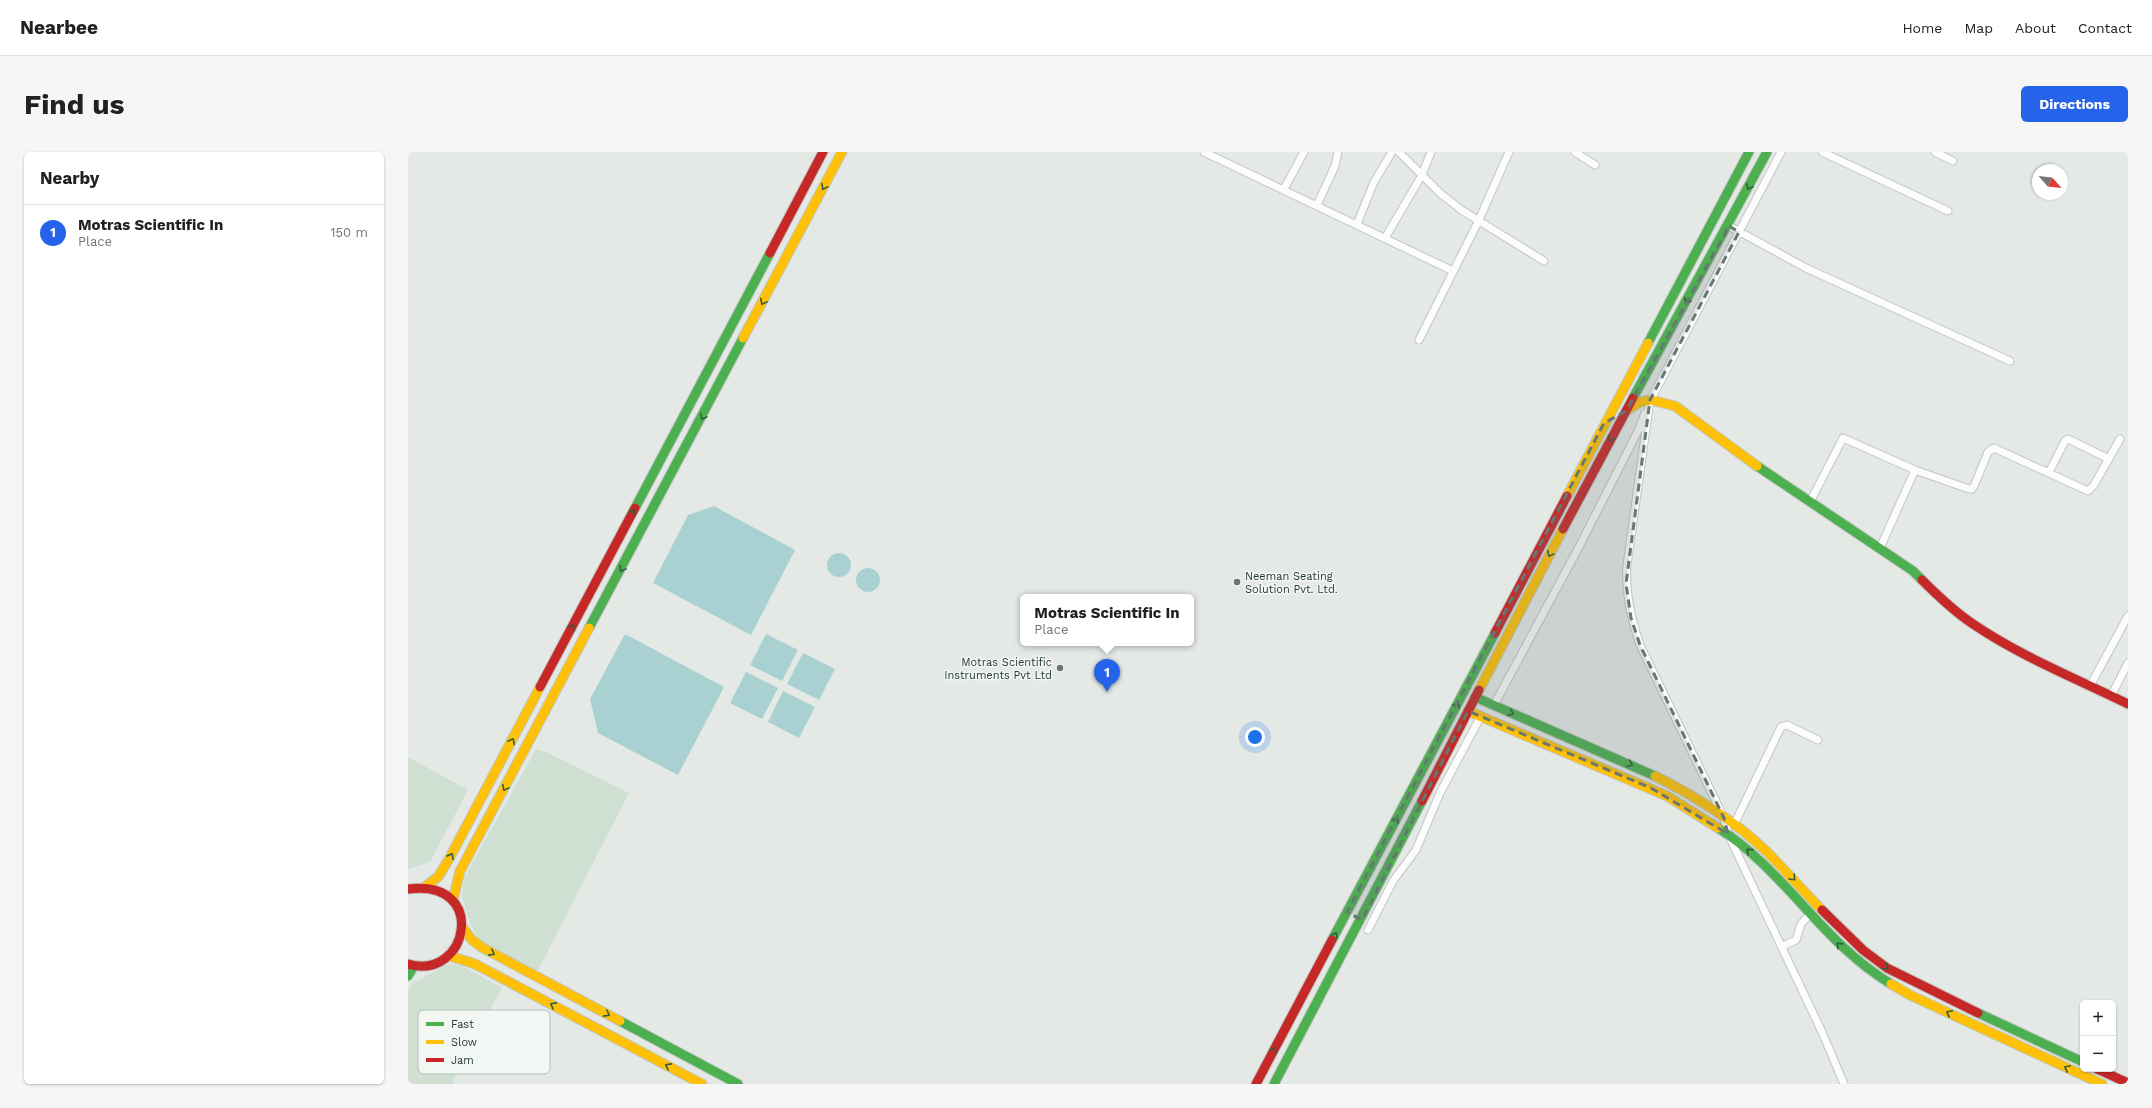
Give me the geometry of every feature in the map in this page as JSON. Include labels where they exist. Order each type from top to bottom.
[{"type":"street","points":[[426,886],[438,877],[449,860],[823,152]]},
{"type":"street","points":[[453,900],[460,871],[842,152]]},
{"type":"street","points":[[1204,152],[1453,271]]},
{"type":"street","points":[[1284,189],[1304,152]]},
{"type":"street","points":[[1317,205],[1335,166],[1338,152]]},
{"type":"street","points":[[1357,224],[1374,182],[1392,152]]},
{"type":"street","points":[[1399,152],[1441,194],[1478,222],[1544,261]]},
{"type":"street","points":[[1385,238],[1422,175],[1431,152]]},
{"type":"street","points":[[1419,340],[1478,222],[1509,152]]},
{"type":"street","points":[[1575,152],[1595,165]]},
{"type":"street","points":[[1256,1084],[1593,447],[1604,423],[1749,152]]},
{"type":"street","points":[[1274,1084],[1362,920],[1475,697],[1604,452],[1729,226],[1767,152]]},
{"type":"street","points":[[1494,705],[1583,540],[1639,429],[1650,400],[1781,152]]},
{"type":"street","points":[[1822,152],[1948,211]]},
{"type":"street","points":[[1935,152],[1953,161]]},
{"type":"street","points":[[1729,226],[1806,268],[2010,361]]},
{"type":"street","points":[[1604,423],[1626,411],[1638,402],[1650,400],[1668,403],[1687,413],[1779,482],[1880,548],[1912,571],[1942,600],[1973,624],[2003,642],[2128,704]]},
{"type":"street","points":[[1650,400],[1627,565],[1626,584],[1631,618],[1640,645],[1724,818],[1728,834],[1783,946],[1844,1084]]},
{"type":"street","points":[[1810,502],[1843,438],[1916,470],[1972,489],[1988,452],[1994,448],[2088,491],[2093,488],[2120,439]]},
{"type":"street","points":[[2049,472],[2068,439],[2109,459]]},
{"type":"street","points":[[1593,447],[1604,452]]},
{"type":"street","points":[[1880,548],[1916,470]]},
{"type":"street","points":[[2090,686],[2128,616]]},
{"type":"street","points":[[2111,696],[2128,663]]},
{"type":"street","points":[[1475,697],[1660,777],[1734,825],[1778,862],[1838,928],[1887,968],[1914,983],[2080,1061]]},
{"type":"street","points":[[1468,711],[1651,788],[1728,834],[1763,864],[1852,956],[1878,976],[1910,995],[2102,1084]]},
{"type":"street","points":[[1368,930],[1393,881],[1416,850],[1440,793],[1481,716]]},
{"type":"street","points":[[1734,825],[1781,727],[1787,725],[1818,740]]},
{"type":"street","points":[[408,889],[426,886],[441,890],[453,900],[461,913],[463,928],[459,944],[450,956],[433,965],[411,965],[408,976]]},
{"type":"street","points":[[1347,912],[1362,920]]},
{"type":"street","points":[[1783,946],[1796,940],[1801,924],[1810,914]]},
{"type":"street","points":[[463,928],[472,940],[483,948],[738,1084]]},
{"type":"street","points":[[450,956],[475,964],[702,1084]]},
{"type":"street","points":[[2104,1072],[2128,1083]]},
{"type":"highlighted area","points":[[1729,226],[1739,232],[1650,400],[1626,584],[1631,618],[1640,645],[1724,818],[1728,834],[1651,788],[1468,711],[1362,920],[1347,912],[1604,423],[1626,411]]},
{"type":"green space","points":[[536,749],[544,751],[629,793],[537,972],[479,940],[470,923],[462,897],[464,878]]},
{"type":"green space","points":[[408,757],[468,790],[430,862],[408,869]]},
{"type":"green space","points":[[448,964],[462,966],[502,987],[490,1010],[418,1010],[418,1074],[457,1074],[452,1084],[408,1084],[408,991],[413,983]]},
{"type":"water","points":[[714,506],[795,550],[751,635],[653,583],[688,515]]},
{"type":"water","points":[[839,553],[848,556],[851,565],[848,574],[839,577],[830,574],[827,565],[830,556]]},
{"type":"water","points":[[868,568],[877,571],[880,580],[877,589],[868,592],[859,589],[856,580],[859,571]]},
{"type":"water","points":[[625,634],[724,687],[678,775],[598,733],[590,699]]},
{"type":"water","points":[[766,634],[798,650],[782,681],[750,665]]},
{"type":"water","points":[[803,653],[835,669],[819,700],[787,684]]},
{"type":"water","points":[[746,672],[778,688],[762,719],[730,703]]},
{"type":"water","points":[[783,691],[815,707],[799,738],[768,722]]},
{"type":"traffic: fast","points":[[1648,343],[1749,152]]},
{"type":"traffic: fast","points":[[1633,398],[1767,152]]},
{"type":"traffic: fast","points":[[635,508],[770,253]]},
{"type":"traffic: fast","points":[[589,628],[743,338]]},
{"type":"traffic: fast","points":[[1757,466],[1913,571],[1922,580]]},
{"type":"traffic: fast","points":[[1332,940],[1495,633]]},
{"type":"traffic: fast","points":[[1475,697],[1655,776]]},
{"type":"traffic: fast","points":[[1274,1084],[1422,801]]},
{"type":"traffic: fast","points":[[1718,828],[1742,845],[1763,864],[1844,948],[1866,967],[1891,984]]},
{"type":"traffic: fast","points":[[408,976],[414,966]]},
{"type":"traffic: fast","points":[[1978,1013],[2080,1061]]},
{"type":"traffic: fast","points":[[620,1021],[738,1084]]},
{"type":"traffic: slow","points":[[743,338],[842,152]]},
{"type":"traffic: slow","points":[[1567,496],[1648,343]]},
{"type":"traffic: slow","points":[[1629,409],[1640,402],[1651,400],[1675,406],[1757,466]]},
{"type":"traffic: slow","points":[[1479,690],[1563,529]]},
{"type":"traffic: slow","points":[[453,900],[460,871],[589,628]]},
{"type":"traffic: slow","points":[[426,886],[438,877],[449,859],[540,687]]},
{"type":"traffic: slow","points":[[1468,711],[1667,796],[1718,828]]},
{"type":"traffic: slow","points":[[1655,776],[1700,801],[1742,830],[1767,852],[1822,910]]},
{"type":"traffic: slow","points":[[463,928],[472,940],[483,948],[620,1021]]},
{"type":"traffic: slow","points":[[450,956],[475,964],[702,1084]]},
{"type":"traffic: slow","points":[[1891,984],[1910,995],[2102,1084]]},
{"type":"traffic: jam","points":[[770,253],[823,152]]},
{"type":"traffic: jam","points":[[1563,529],[1633,398]]},
{"type":"traffic: jam","points":[[1495,633],[1567,496]]},
{"type":"traffic: jam","points":[[540,687],[635,508]]},
{"type":"traffic: jam","points":[[1922,580],[1940,598],[1991,636],[2049,667],[2128,704]]},
{"type":"traffic: jam","points":[[1422,801],[1479,690]]},
{"type":"traffic: jam","points":[[408,889],[434,890],[451,899],[460,913],[461,929],[456,945],[445,958],[429,965],[408,964]]},
{"type":"traffic: jam","points":[[1822,910],[1863,950],[1887,968],[1978,1013]]},
{"type":"traffic: jam","points":[[1256,1084],[1332,940]]},
{"type":"traffic: jam","points":[[2104,1072],[2128,1083]]},
{"type":"place","name":"Neeman Seating Solution Pvt. Ltd.","points":[[1237,582]]},
{"type":"place","name":"Motras Scientific Instruments Pvt Ltd","points":[[1060,668]]},
{"type":"place","name":"Motras Scientific In","points":[[1107,692]]}]
